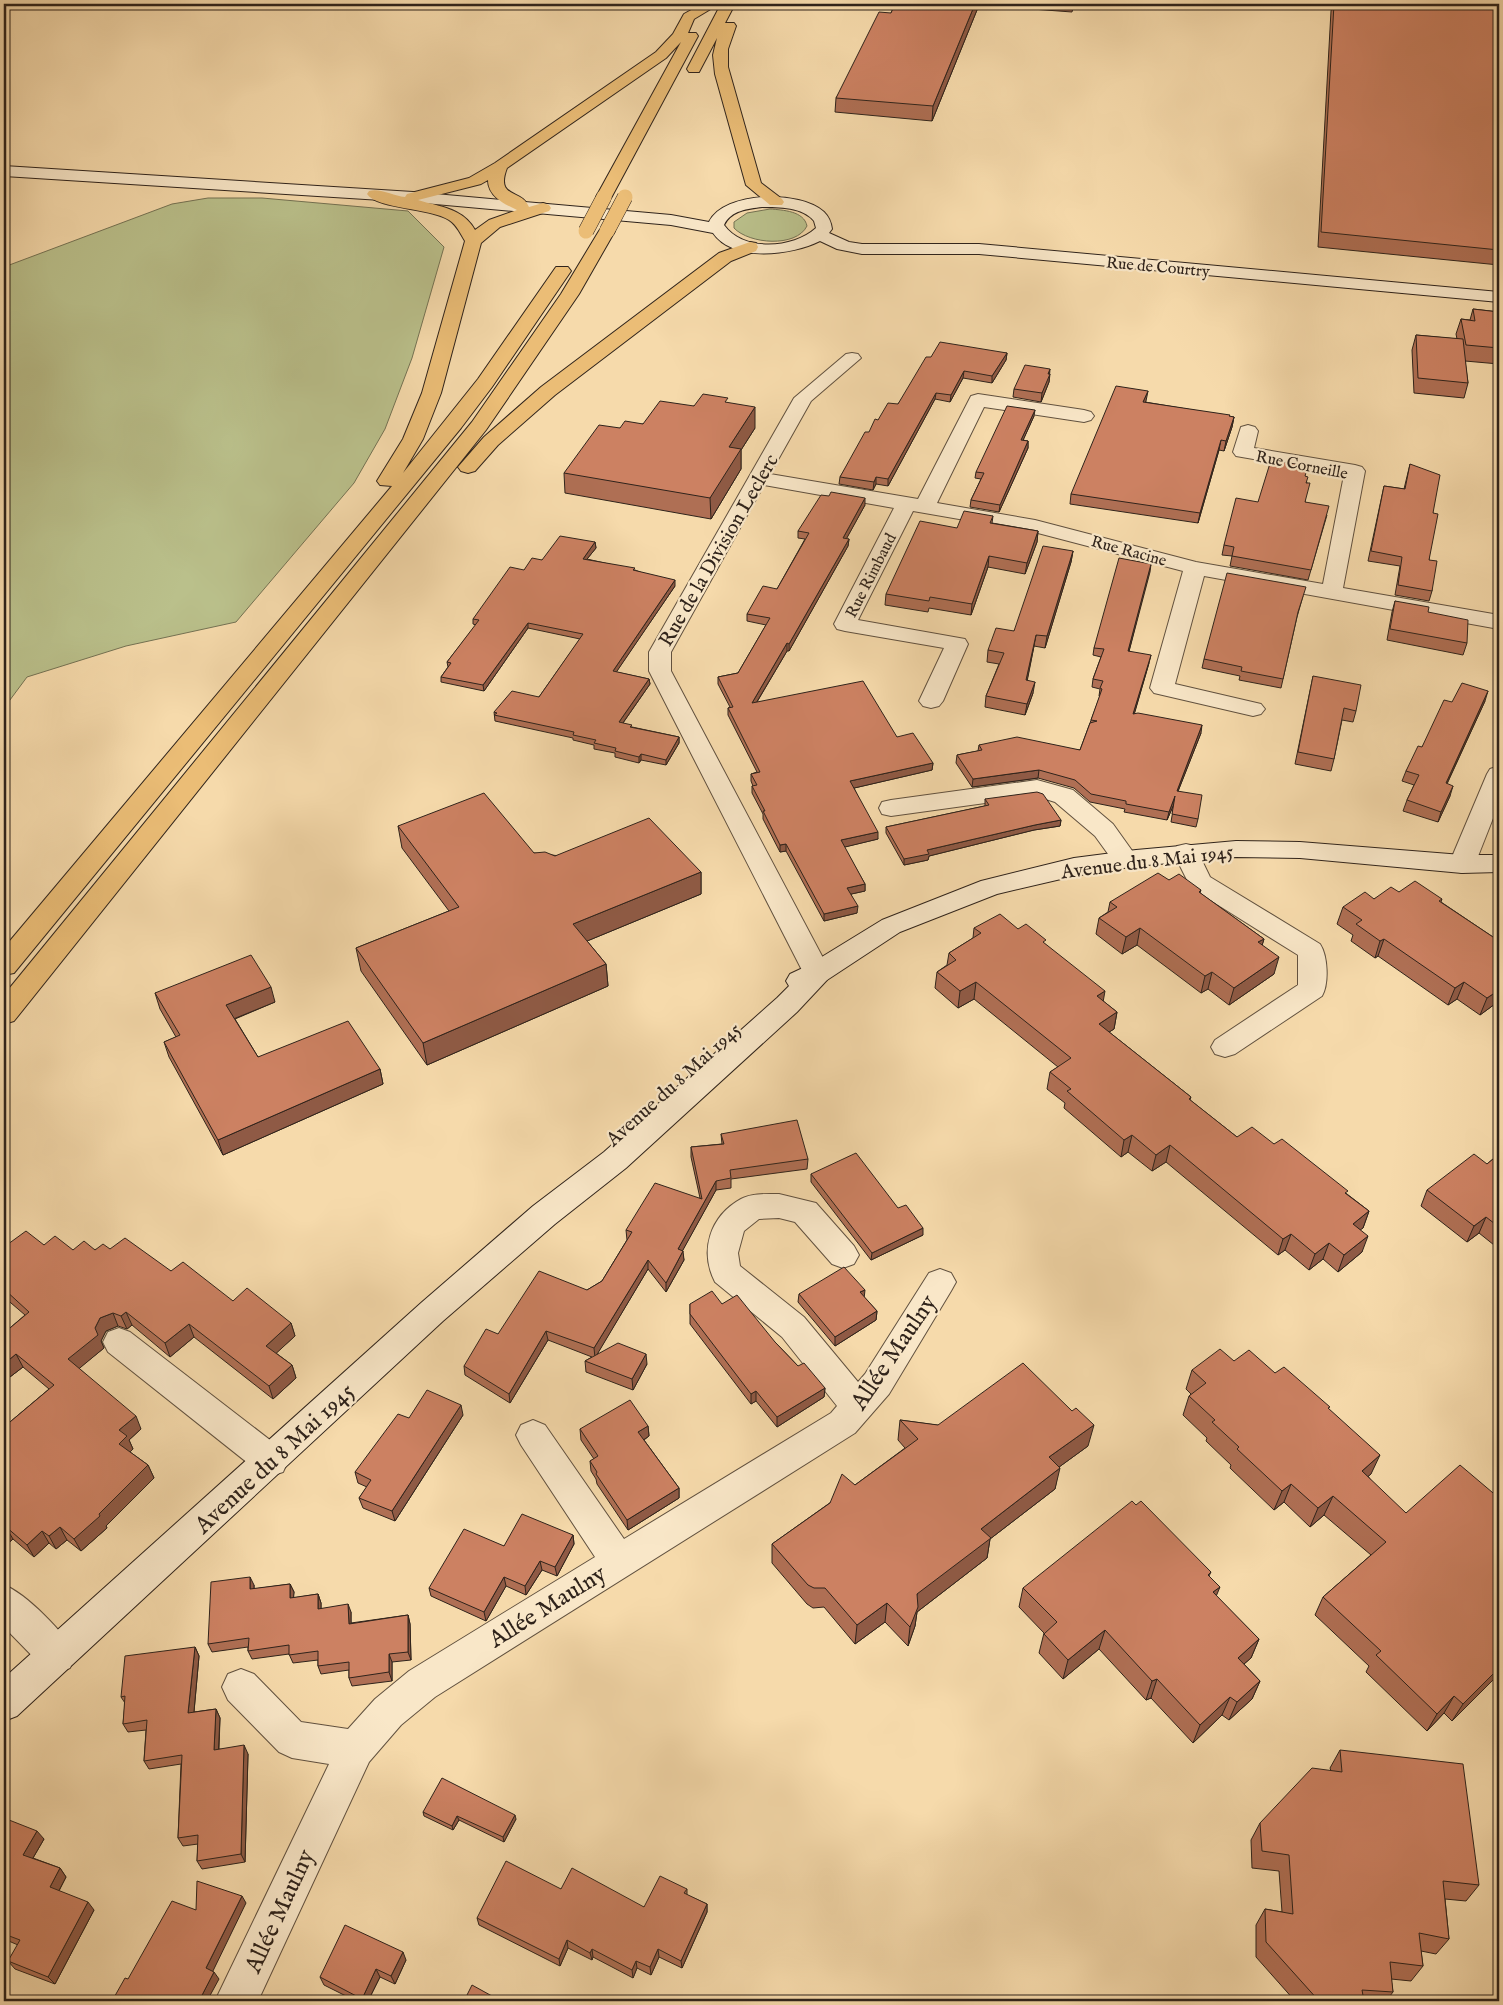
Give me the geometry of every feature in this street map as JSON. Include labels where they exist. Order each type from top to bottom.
[{"type":"highway","points":[[413,197],[467,183],[500,166],[661,55],[708,5]]},
{"type":"highway","points":[[686,84],[724,23],[732,21],[727,5]]},
{"type":"highway","points":[[4,1014],[374,558],[479,426],[508,386],[570,294],[596,231],[604,197],[693,22]]},
{"type":"highway","points":[[724,23],[720,50],[722,74],[754,185],[776,202]]},
{"type":"highway","points":[[500,166],[495,176],[497,190],[521,206]]},
{"type":"highway","points":[[4,966],[454,424],[553,286],[628,193]]},
{"type":"highway","points":[[375,194],[390,200],[417,204],[453,215],[463,223],[473,241]]},
{"type":"highway","points":[[348,553],[356,519],[402,461],[416,436],[440,367],[473,241],[501,220],[543,208]]},
{"type":"highway","points":[[374,558],[418,529],[484,448],[527,409],[726,257],[750,247]]},
{"type":"street","points":[[4,170],[375,194],[719,223],[737,207],[776,202],[796,205],[819,215],[824,224],[820,235],[806,243],[780,248],[750,247],[729,240],[722,235],[719,223]]},
{"type":"street","name":"Rue de Courtry","points":[[820,235],[841,245],[863,250],[980,249],[1499,297]]},
{"type":"street","points":[[795,246],[861,258],[903,255],[933,248]]},
{"type":"street","name":"Rue de la Division Leclerc","points":[[817,973],[660,671],[660,652],[760,478],[803,398],[852,358]]},
{"type":"street","points":[[916,505],[978,400],[1084,416]]},
{"type":"street","name":"Rue Corneille","points":[[1248,431],[1243,452],[1355,471],[1332,592]]},
{"type":"street","name":"Rue Racine","points":[[760,478],[1035,526],[1195,568],[1499,622]]},
{"type":"street","name":"Rue Rimbaud","points":[[916,505],[845,624],[957,644],[931,701]]},
{"type":"street","points":[[1195,568],[1162,688],[1253,709]]},
{"type":"street","points":[[1462,864],[1499,774]]},
{"type":"street","points":[[891,808],[1037,788],[1064,796],[1104,830],[1125,859]]},
{"type":"street","name":"Avenue du 8 Mai 1945","points":[[4,1703],[432,1312],[544,1215],[630,1147],[787,1005],[817,973],[891,926],[990,887],[1074,867],[1186,852],[1236,849],[1300,850],[1462,864],[1499,864]]},
{"type":"street","points":[[1186,852],[1200,882],[1311,951],[1312,989],[1225,1047]]},
{"type":"street","points":[[843,1255],[805,1212],[779,1206],[752,1207],[730,1224],[722,1254],[726,1273],[793,1327],[858,1407]]},
{"type":"street","name":"Allée Maulny","points":[[236,2001],[356,1749],[388,1712],[422,1684],[843,1423],[877,1384],[940,1282]]},
{"type":"street","points":[[119,1342],[271,1461]]},
{"type":"street","points":[[533,1435],[619,1562]]},
{"type":"street","points":[[4,1602],[57,1655]]},
{"type":"street","points":[[241,1687],[292,1739],[356,1749]]},
{"type":"green space","points":[[208,198],[262,198],[408,211],[444,247],[412,358],[385,429],[354,483],[236,622],[126,646],[27,677],[4,708],[4,267],[172,204]]},
{"type":"green space","points":[[770,209],[797,214],[802,217],[807,226],[793,238],[783,241],[750,238],[734,228],[734,222],[747,213]]},
{"type":"building","points":[[895,4],[975,4],[933,106],[836,98],[879,12],[891,13]]},
{"type":"building","points":[[1334,4],[1499,4],[1499,250],[1321,232]]},
{"type":"building","points":[[1473,309],[1499,312],[1499,348],[1466,345],[1461,319],[1475,321]]},
{"type":"building","points":[[1416,335],[1463,339],[1468,383],[1418,378]]},
{"type":"building","points":[[940,342],[1007,353],[992,376],[964,371],[951,395],[936,393],[888,479],[876,477],[874,482],[840,477],[865,432],[869,432],[875,419],[878,420],[888,403],[898,404],[926,357],[931,357]]},
{"type":"building","points":[[1025,365],[1050,369],[1048,374],[1050,374],[1042,393],[1014,389]]},
{"type":"building","points":[[1116,386],[1148,391],[1143,402],[1234,417],[1226,441],[1221,440],[1200,513],[1071,494]]},
{"type":"building","points":[[703,394],[728,398],[725,402],[755,407],[729,447],[741,449],[710,498],[564,473],[599,425],[620,428],[625,421],[643,424],[660,401],[694,406]]},
{"type":"building","points":[[1007,406],[1035,410],[1021,440],[1028,441],[1000,505],[971,500],[984,473],[976,472]]},
{"type":"building","points":[[1271,460],[1308,466],[1305,476],[1308,477],[1306,483],[1310,483],[1305,502],[1329,506],[1311,570],[1232,556],[1234,547],[1224,545],[1236,498],[1258,502]]},
{"type":"building","points":[[1410,464],[1440,475],[1433,513],[1438,514],[1429,560],[1437,561],[1432,591],[1398,585],[1402,557],[1371,551],[1384,486],[1405,489]]},
{"type":"building","points":[[831,492],[865,498],[843,538],[849,539],[789,644],[787,643],[752,703],[863,681],[897,737],[913,733],[933,763],[850,781],[878,832],[841,840],[865,884],[847,888],[858,906],[824,914],[786,844],[780,845],[763,811],[765,811],[752,786],[757,785],[751,774],[760,772],[728,708],[733,707],[718,677],[738,673],[770,618],[747,614],[763,586],[777,589],[809,533],[798,531],[821,495],[829,496]]},
{"type":"building","points":[[964,511],[993,516],[990,523],[1038,531],[1027,563],[989,556],[972,604],[930,597],[929,601],[886,594],[920,521],[957,528]]},
{"type":"building","points":[[560,536],[595,542],[583,559],[635,568],[633,570],[675,580],[613,671],[649,679],[619,722],[632,725],[630,727],[679,737],[666,760],[641,754],[639,757],[615,751],[616,748],[594,743],[596,740],[573,735],[574,732],[494,715],[497,713],[494,712],[512,691],[539,697],[583,634],[528,623],[483,685],[441,677],[451,663],[447,662],[479,620],[473,619],[510,567],[524,570],[532,558],[542,560]]},
{"type":"building","points":[[1043,546],[1073,551],[1047,636],[1036,635],[1026,680],[1035,682],[1027,704],[986,696],[1004,653],[988,650],[996,628],[1014,631]]},
{"type":"building","points":[[1119,558],[1151,564],[1128,651],[1151,655],[1133,714],[1138,713],[1202,725],[1177,791],[1202,795],[1198,819],[1172,814],[1175,796],[1169,812],[1126,804],[1126,801],[1091,794],[1075,780],[1039,770],[973,779],[957,755],[982,750],[979,745],[1017,737],[1080,750],[1090,723],[1097,721],[1091,720],[1103,681],[1093,679],[1104,649],[1094,648]]},
{"type":"building","points":[[1227,573],[1306,587],[1298,612],[1283,679],[1241,671],[1242,667],[1204,659]]},
{"type":"building","points":[[1395,601],[1429,607],[1428,612],[1468,620],[1467,643],[1390,629]]},
{"type":"building","points":[[1313,676],[1361,685],[1356,711],[1344,708],[1334,759],[1298,752]]},
{"type":"building","points":[[1462,683],[1488,691],[1446,783],[1453,786],[1441,812],[1407,800],[1419,775],[1406,771],[1418,746],[1422,747],[1444,700],[1452,702]]},
{"type":"building","points":[[1037,792],[1043,794],[1061,820],[927,850],[929,854],[904,859],[886,827],[989,805],[985,799]]},
{"type":"building","points":[[484,793],[534,853],[545,852],[555,856],[649,818],[701,872],[573,924],[606,964],[423,1043],[356,948],[459,907],[398,826]]},
{"type":"building","points":[[1158,873],[1169,880],[1179,874],[1201,890],[1199,892],[1264,939],[1258,942],[1279,957],[1234,988],[1212,972],[1205,976],[1140,928],[1126,937],[1099,918],[1117,907],[1110,902]]},
{"type":"building","points":[[1415,881],[1442,899],[1439,901],[1499,941],[1499,990],[1487,998],[1464,982],[1455,988],[1384,939],[1380,941],[1356,924],[1362,920],[1343,907],[1365,892],[1374,899],[1391,887],[1399,892]]},
{"type":"building","points":[[1000,914],[1018,929],[1026,924],[1046,940],[1043,942],[1105,991],[1097,996],[1117,1012],[1099,1024],[1191,1097],[1189,1099],[1237,1137],[1252,1127],[1274,1144],[1282,1139],[1348,1191],[1345,1193],[1369,1211],[1353,1224],[1368,1236],[1344,1255],[1329,1243],[1315,1254],[1291,1234],[1283,1239],[1170,1145],[1156,1155],[1132,1135],[1124,1140],[1067,1091],[1071,1089],[1050,1072],[1071,1058],[976,982],[960,991],[937,972],[956,960],[949,953],[981,933],[974,928]]},
{"type":"building","points":[[251,955],[271,987],[226,1005],[258,1057],[348,1021],[380,1069],[218,1140],[164,1042],[180,1035],[155,993]]},
{"type":"building","points":[[797,1120],[808,1159],[730,1170],[731,1178],[716,1181],[678,1249],[683,1251],[666,1283],[648,1260],[594,1348],[546,1331],[509,1394],[464,1366],[486,1329],[498,1334],[539,1271],[587,1290],[602,1281],[632,1232],[626,1230],[655,1183],[702,1199],[691,1147],[724,1144],[721,1134]]},
{"type":"building","points":[[856,1153],[898,1208],[906,1205],[923,1228],[872,1253],[811,1174]]},
{"type":"building","points":[[1474,1154],[1487,1164],[1499,1154],[1499,1227],[1486,1217],[1474,1226],[1427,1190]]},
{"type":"building","points":[[26,1231],[44,1245],[55,1236],[73,1250],[84,1241],[95,1250],[103,1244],[110,1249],[125,1238],[171,1271],[183,1262],[233,1301],[247,1288],[291,1323],[266,1346],[292,1365],[269,1386],[189,1324],[165,1343],[126,1312],[121,1316],[113,1313],[100,1318],[95,1328],[98,1335],[68,1359],[136,1416],[119,1430],[127,1436],[119,1444],[148,1465],[99,1514],[100,1516],[74,1539],[60,1527],[49,1536],[42,1531],[27,1545],[5,1526],[4,1528],[4,1427],[54,1385],[16,1354],[4,1364],[4,1333],[29,1312],[4,1289],[4,1247]]},
{"type":"building","points":[[844,1267],[865,1290],[860,1292],[877,1311],[835,1337],[799,1294]]},
{"type":"building","points":[[712,1291],[722,1304],[737,1295],[775,1342],[798,1366],[804,1363],[825,1388],[777,1417],[756,1391],[751,1394],[690,1314],[690,1304]]},
{"type":"building","points":[[618,1343],[646,1354],[632,1379],[585,1361]]},
{"type":"building","points":[[1220,1349],[1234,1361],[1249,1350],[1275,1373],[1284,1367],[1330,1407],[1328,1408],[1380,1455],[1362,1471],[1406,1513],[1460,1465],[1499,1498],[1499,1668],[1463,1704],[1454,1696],[1437,1714],[1376,1655],[1381,1651],[1323,1597],[1386,1542],[1333,1496],[1318,1508],[1291,1484],[1282,1491],[1237,1449],[1239,1447],[1212,1422],[1215,1420],[1189,1396],[1206,1383],[1192,1370]]},
{"type":"building","points":[[1023,1363],[1072,1411],[1076,1408],[1094,1425],[1049,1457],[1060,1468],[981,1529],[991,1538],[917,1594],[918,1607],[910,1627],[887,1603],[857,1625],[825,1588],[814,1588],[808,1585],[772,1544],[830,1503],[842,1474],[855,1485],[918,1439],[900,1420],[938,1425]]},
{"type":"building","points":[[427,1390],[461,1405],[392,1511],[359,1498],[371,1480],[355,1472],[398,1414],[409,1418]]},
{"type":"building","points":[[630,1400],[648,1426],[638,1432],[679,1488],[627,1520],[596,1474],[597,1472],[590,1461],[598,1456],[580,1429]]},
{"type":"building","points":[[1132,1501],[1136,1505],[1141,1501],[1211,1572],[1208,1575],[1220,1587],[1213,1592],[1259,1639],[1238,1658],[1260,1681],[1237,1702],[1230,1697],[1200,1725],[1157,1679],[1152,1681],[1105,1630],[1068,1660],[1044,1634],[1057,1622],[1023,1588]]},
{"type":"building","points":[[522,1514],[573,1535],[555,1567],[540,1561],[525,1586],[504,1577],[484,1612],[429,1588],[464,1529],[504,1546]]},
{"type":"building","points":[[250,1577],[250,1589],[290,1584],[290,1598],[318,1594],[318,1609],[348,1604],[349,1624],[408,1615],[408,1652],[389,1654],[389,1672],[349,1678],[349,1662],[318,1666],[318,1651],[289,1655],[289,1645],[248,1651],[249,1638],[208,1644],[211,1582]]},
{"type":"building","points":[[195,1647],[188,1713],[216,1709],[214,1750],[244,1745],[241,1854],[197,1861],[198,1835],[178,1838],[182,1755],[144,1761],[147,1720],[123,1724],[125,1696],[121,1697],[125,1656]]},
{"type":"building","points":[[1340,1750],[1463,1764],[1479,1885],[1443,1881],[1449,1939],[1419,1933],[1423,1966],[1390,1962],[1393,1992],[1362,1990],[1364,2001],[1319,2001],[1266,1942],[1265,1909],[1293,1914],[1289,1855],[1262,1851],[1260,1823],[1312,1768],[1342,1772]]},
{"type":"building","points":[[442,1778],[515,1815],[503,1837],[457,1816],[452,1826],[423,1812]]},
{"type":"building","points":[[4,1818],[37,1831],[23,1855],[60,1868],[50,1887],[88,1902],[48,1977],[8,1961],[20,1940],[4,1934]]},
{"type":"building","points":[[506,1861],[561,1889],[572,1868],[644,1907],[660,1876],[687,1889],[684,1893],[707,1904],[681,1961],[658,1949],[650,1967],[636,1961],[632,1970],[592,1949],[590,1953],[567,1940],[559,1959],[477,1918]]},
{"type":"building","points":[[197,1881],[242,1896],[206,1968],[214,1972],[199,2001],[112,2001],[125,1978],[128,1979],[172,1901],[196,1910]]},
{"type":"building","points":[[345,1925],[403,1952],[391,1976],[376,1969],[362,1999],[320,1977]]},
{"type":"building","points":[[472,1985],[501,2001],[464,2001]]}]
